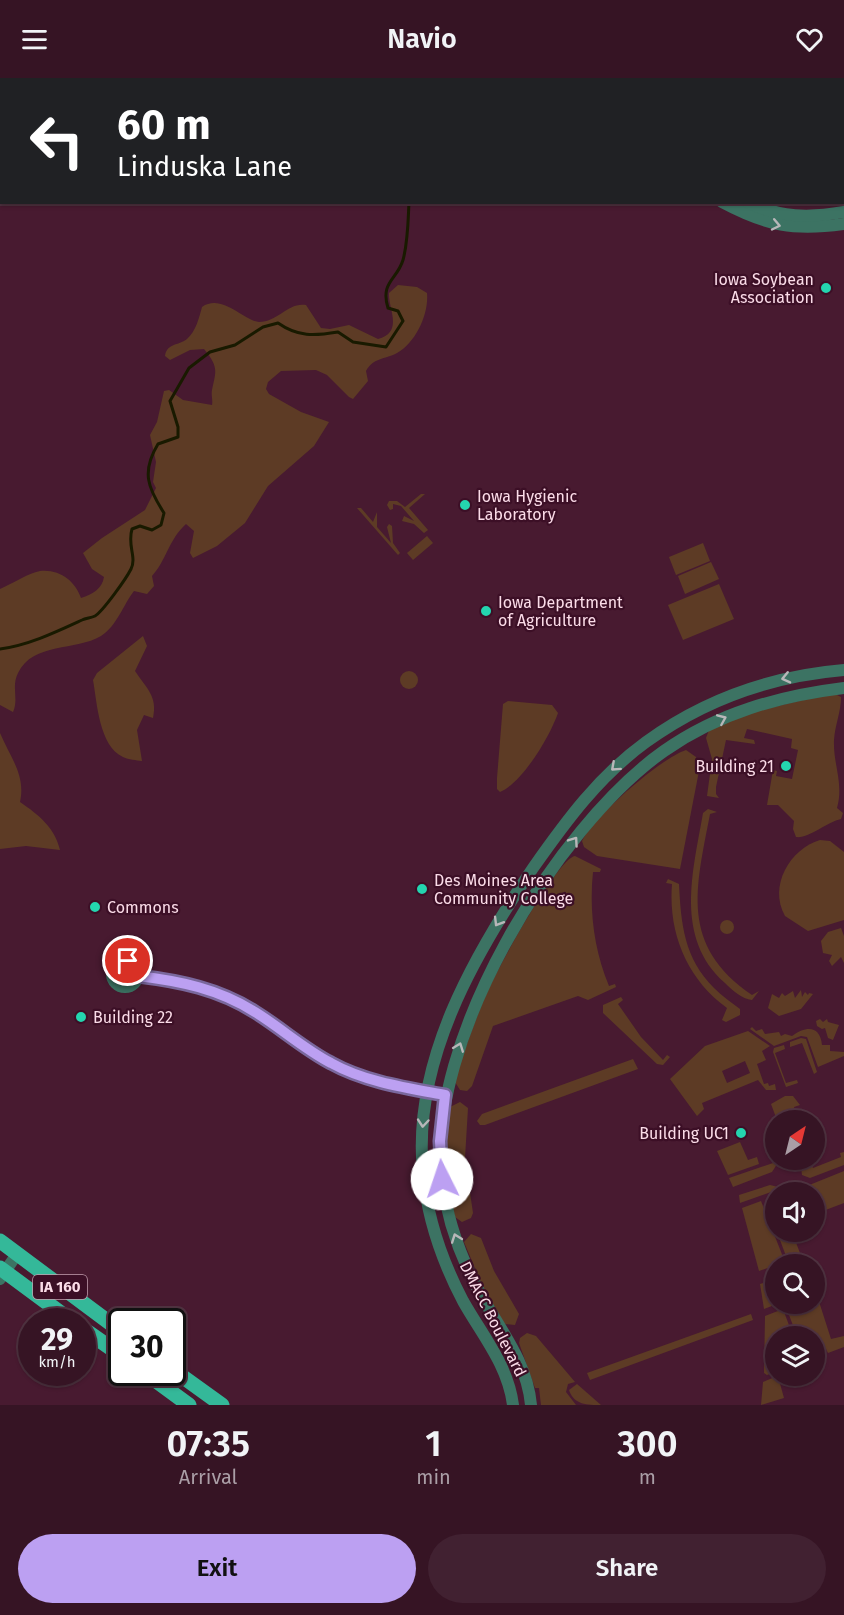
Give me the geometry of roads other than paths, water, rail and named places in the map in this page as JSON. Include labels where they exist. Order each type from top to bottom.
[{"type":"main road","name":"IA 160","points":[[1,1245],[18,1254],[108,1322]]},
{"type":"main road","name":"IA 160","points":[[2,1273],[53,1308]]},
{"type":"main road","points":[[186,1379],[222,1405]]},
{"type":"main road","points":[[163,1386],[189,1405]]},
{"type":"street","points":[[726,204],[750,217],[783,227],[810,228],[844,224]]},
{"type":"street","points":[[752,204],[793,216],[844,212]]},
{"type":"street","name":"DMACC Boulevard","points":[[513,1405],[504,1371],[454,1283],[431,1219],[422,1152],[428,1092],[446,1030],[484,947],[509,904],[556,835],[598,784],[644,744],[701,709],[758,685],[796,676],[844,670]]},
{"type":"street","name":"DMACC Boulevard","points":[[531,1405],[521,1363],[471,1275],[450,1219],[440,1155],[445,1095],[465,1031],[507,942],[577,836],[610,797],[666,750],[723,718],[792,696],[844,688]]},
{"type":"street","points":[[138,976],[212,990],[247,1007],[318,1056],[345,1070],[445,1095]]},
{"type":"street","points":[[2,1273],[18,1254]]},
{"type":"waterway","points":[[0,649],[32,641],[99,613],[109,602],[133,565],[132,529],[140,526],[152,530],[161,525],[164,513],[154,496],[148,472],[158,444],[178,437],[178,427],[170,401],[189,368],[210,352],[235,345],[263,327],[278,323],[299,333],[314,335],[338,332],[353,342],[386,347],[403,321],[398,311],[388,308],[386,292],[403,260],[409,204]]},
{"type":"place","name":"Iowa Soybean Association","points":[[826,288]]},
{"type":"place","name":"Iowa Hygienic Laboratory","points":[[465,505]]},
{"type":"place","name":"Iowa Department of Agriculture","points":[[486,611]]},
{"type":"place","name":"Building 21","points":[[786,766]]},
{"type":"place","name":"Des Moines Area Community College","points":[[422,889]]},
{"type":"place","name":"Commons","points":[[95,907]]},
{"type":"place","name":"Building 22","points":[[81,1017]]},
{"type":"place","name":"Building UC1","points":[[741,1133]]}]
